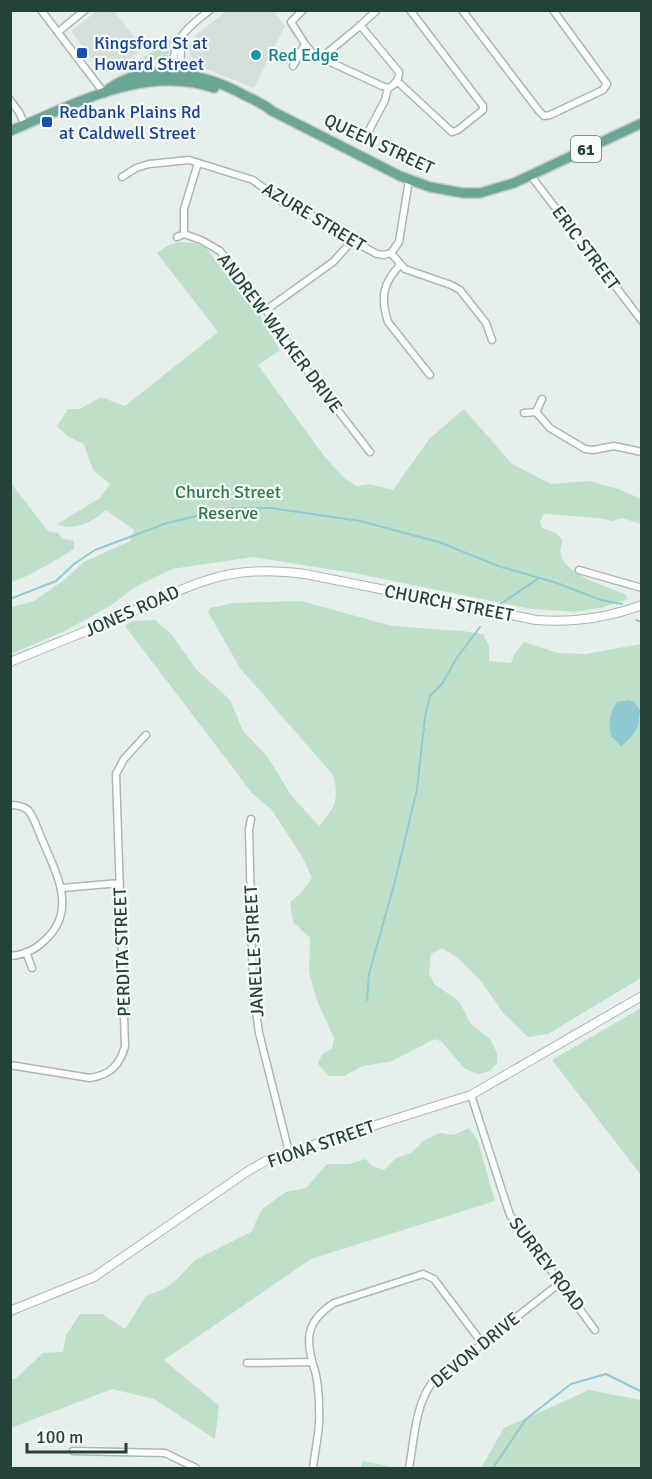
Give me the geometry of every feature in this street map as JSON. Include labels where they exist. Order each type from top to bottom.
[{"type":"main road","name":"QUEEN STREET","points":[[24,125],[104,93],[114,84],[138,76],[177,76],[232,95],[264,111],[272,111],[409,180],[463,194],[496,190],[531,176],[642,123]]},
{"type":"main road","name":"61","points":[[10,131],[24,125]]},
{"type":"street","points":[[41,10],[104,93]]},
{"type":"street","points":[[58,32],[85,10]]},
{"type":"street","points":[[177,76],[175,51],[181,34],[210,10]]},
{"type":"street","points":[[303,10],[291,22],[310,52],[388,88]]},
{"type":"street","points":[[397,81],[453,132],[483,110],[483,106],[410,10]]},
{"type":"street","points":[[462,10],[544,116],[603,90],[607,84],[554,10]]},
{"type":"street","points":[[321,58],[376,11]]},
{"type":"street","points":[[360,25],[399,72],[397,81],[388,88],[385,100],[365,138]]},
{"type":"street","points":[[293,66],[304,44]]},
{"type":"street","points":[[10,100],[19,112],[24,125]]},
{"type":"street","name":"AZURE STREET","points":[[122,177],[136,168],[161,162],[189,160],[253,180],[282,202],[339,228],[353,240],[377,254],[391,253],[399,242],[409,180]]},
{"type":"street","name":"ANDREW WALKER DRIVE","points":[[198,163],[184,209],[181,235],[212,244],[220,251],[266,310],[295,355],[370,452]]},
{"type":"street","name":"ERIC STREET","points":[[531,176],[642,321]]},
{"type":"street","points":[[266,310],[333,262],[353,240]]},
{"type":"street","points":[[391,253],[400,265],[409,271],[455,287],[486,323],[492,340]]},
{"type":"street","points":[[400,265],[388,277],[384,290],[384,311],[388,322],[429,375]]},
{"type":"street","points":[[536,412],[542,399]]},
{"type":"street","points":[[524,413],[536,412]]},
{"type":"street","points":[[536,412],[550,428],[585,449],[593,450],[614,446],[639,450]]},
{"type":"street","points":[[579,570],[642,588]]},
{"type":"street","name":"CHURCH STREET","points":[[257,571],[305,574],[536,620],[580,620],[608,617],[642,605]]},
{"type":"street","name":"JONES ROAD","points":[[10,662],[134,611],[197,582],[223,575],[257,571]]},
{"type":"street","name":"PERDITA STREET","points":[[10,1065],[90,1078],[112,1071],[122,1058],[125,1046],[116,774],[124,759],[146,735]]},
{"type":"street","points":[[10,805],[17,805],[28,810],[62,888],[62,907],[58,924],[51,936],[26,952],[10,956]]},
{"type":"street","name":"JANELLE STREET","points":[[251,819],[249,829],[253,988],[259,1033],[289,1152]]},
{"type":"street","points":[[62,888],[120,884]]},
{"type":"street","points":[[26,952],[32,968]]},
{"type":"street","name":"FIONA STREET","points":[[10,1311],[94,1277],[248,1171],[271,1158],[471,1095],[642,996]]},
{"type":"street","name":"SURREY ROAD","points":[[471,1095],[510,1215],[595,1330]]},
{"type":"street","points":[[313,1468],[320,1411],[315,1372],[311,1362],[309,1332],[316,1318],[325,1309],[334,1303],[423,1274],[434,1279],[482,1343]]},
{"type":"street","name":"DEVON DRIVE","points":[[409,1468],[424,1394],[439,1377],[560,1283]]},
{"type":"street","points":[[247,1363],[311,1362]]},
{"type":"street","points":[[73,1451],[165,1453],[196,1468]]},
{"type":"shaded area","points":[[98,10],[114,11],[143,48],[111,73],[101,71],[71,31]]},
{"type":"shaded area","points":[[227,11],[273,11],[285,26],[254,88],[194,64],[188,47],[197,34]]},
{"type":"green space","points":[[171,39],[168,57],[132,65]]},
{"type":"green space","name":"Church Street Reserve","points":[[179,242],[195,243],[206,248],[260,316],[280,350],[258,365],[324,456],[345,479],[357,486],[369,484],[393,490],[430,438],[464,409],[512,464],[551,484],[590,481],[621,490],[641,499],[641,524],[622,518],[612,521],[544,514],[540,522],[542,528],[556,533],[563,541],[560,552],[563,561],[570,569],[592,581],[625,594],[628,599],[600,608],[575,612],[531,609],[354,573],[253,557],[172,569],[135,587],[110,606],[63,632],[11,654],[11,607],[34,601],[64,580],[84,562],[130,541],[134,530],[106,510],[96,518],[77,526],[57,524],[100,498],[110,484],[93,470],[84,444],[67,436],[57,426],[68,409],[80,409],[101,397],[125,406],[218,332],[157,253]]},
{"type":"green space","points":[[10,482],[48,531],[74,541],[74,549],[33,573],[10,582]]},
{"type":"green space","points":[[301,601],[392,626],[483,634],[489,646],[489,661],[511,663],[515,653],[524,642],[558,653],[586,654],[641,644],[641,711],[641,978],[548,1034],[528,1037],[504,1014],[480,980],[458,958],[442,948],[431,954],[429,973],[434,984],[459,1001],[470,1023],[490,1039],[497,1053],[497,1063],[490,1071],[478,1074],[464,1068],[442,1042],[435,1039],[392,1061],[363,1066],[344,1076],[329,1076],[318,1064],[322,1054],[332,1049],[334,1038],[317,1001],[309,972],[310,938],[293,922],[290,902],[300,894],[312,878],[303,858],[271,809],[252,793],[125,626],[132,621],[155,620],[172,635],[196,669],[230,700],[243,731],[267,756],[291,795],[319,826],[336,797],[333,775],[240,668],[208,612],[210,608],[233,603]],"holes":[[[624,700],[634,702],[641,711],[637,729],[625,743]]]},
{"type":"green space","points":[[641,1008],[641,1175],[552,1060]]},
{"type":"green space","points":[[469,1128],[478,1141],[495,1201],[311,1259],[164,1360],[219,1406],[215,1439],[154,1399],[112,1389],[11,1428],[11,1379],[15,1379],[43,1353],[63,1352],[66,1335],[80,1314],[102,1314],[125,1329],[146,1296],[166,1288],[195,1260],[251,1232],[262,1209],[286,1192],[306,1188],[327,1164],[349,1164],[365,1159],[373,1166],[384,1170],[396,1158],[411,1153],[425,1140],[440,1133],[454,1135]]},
{"type":"green space","points":[[589,1390],[641,1400],[641,1468],[481,1468],[504,1428]]},
{"type":"green space","points":[[362,1461],[397,1468],[361,1468]]},
{"type":"water","points":[[628,700],[634,702],[641,711],[637,729],[621,746],[611,736],[610,718],[617,702]]},
{"type":"waterway","points":[[10,599],[56,581],[74,564],[95,550],[167,523],[231,508],[271,508],[360,521],[439,542],[498,566],[557,583],[601,600],[622,604]]},
{"type":"waterway","points":[[499,605],[539,578]]},
{"type":"waterway","points":[[636,620],[642,622]]},
{"type":"waterway","points":[[367,1000],[369,974],[395,881],[417,789],[425,717],[430,696],[442,684],[456,659],[480,627]]},
{"type":"waterway","points":[[493,1468],[526,1419],[571,1384],[606,1374],[642,1392]]},
{"type":"place","name":"Kingsford St at Howard Street","points":[[82,53]]},
{"type":"place","name":"Red Edge","points":[[256,55]]},
{"type":"place","name":"Redbank Plains Rd at Caldwell Street","points":[[47,122]]}]
